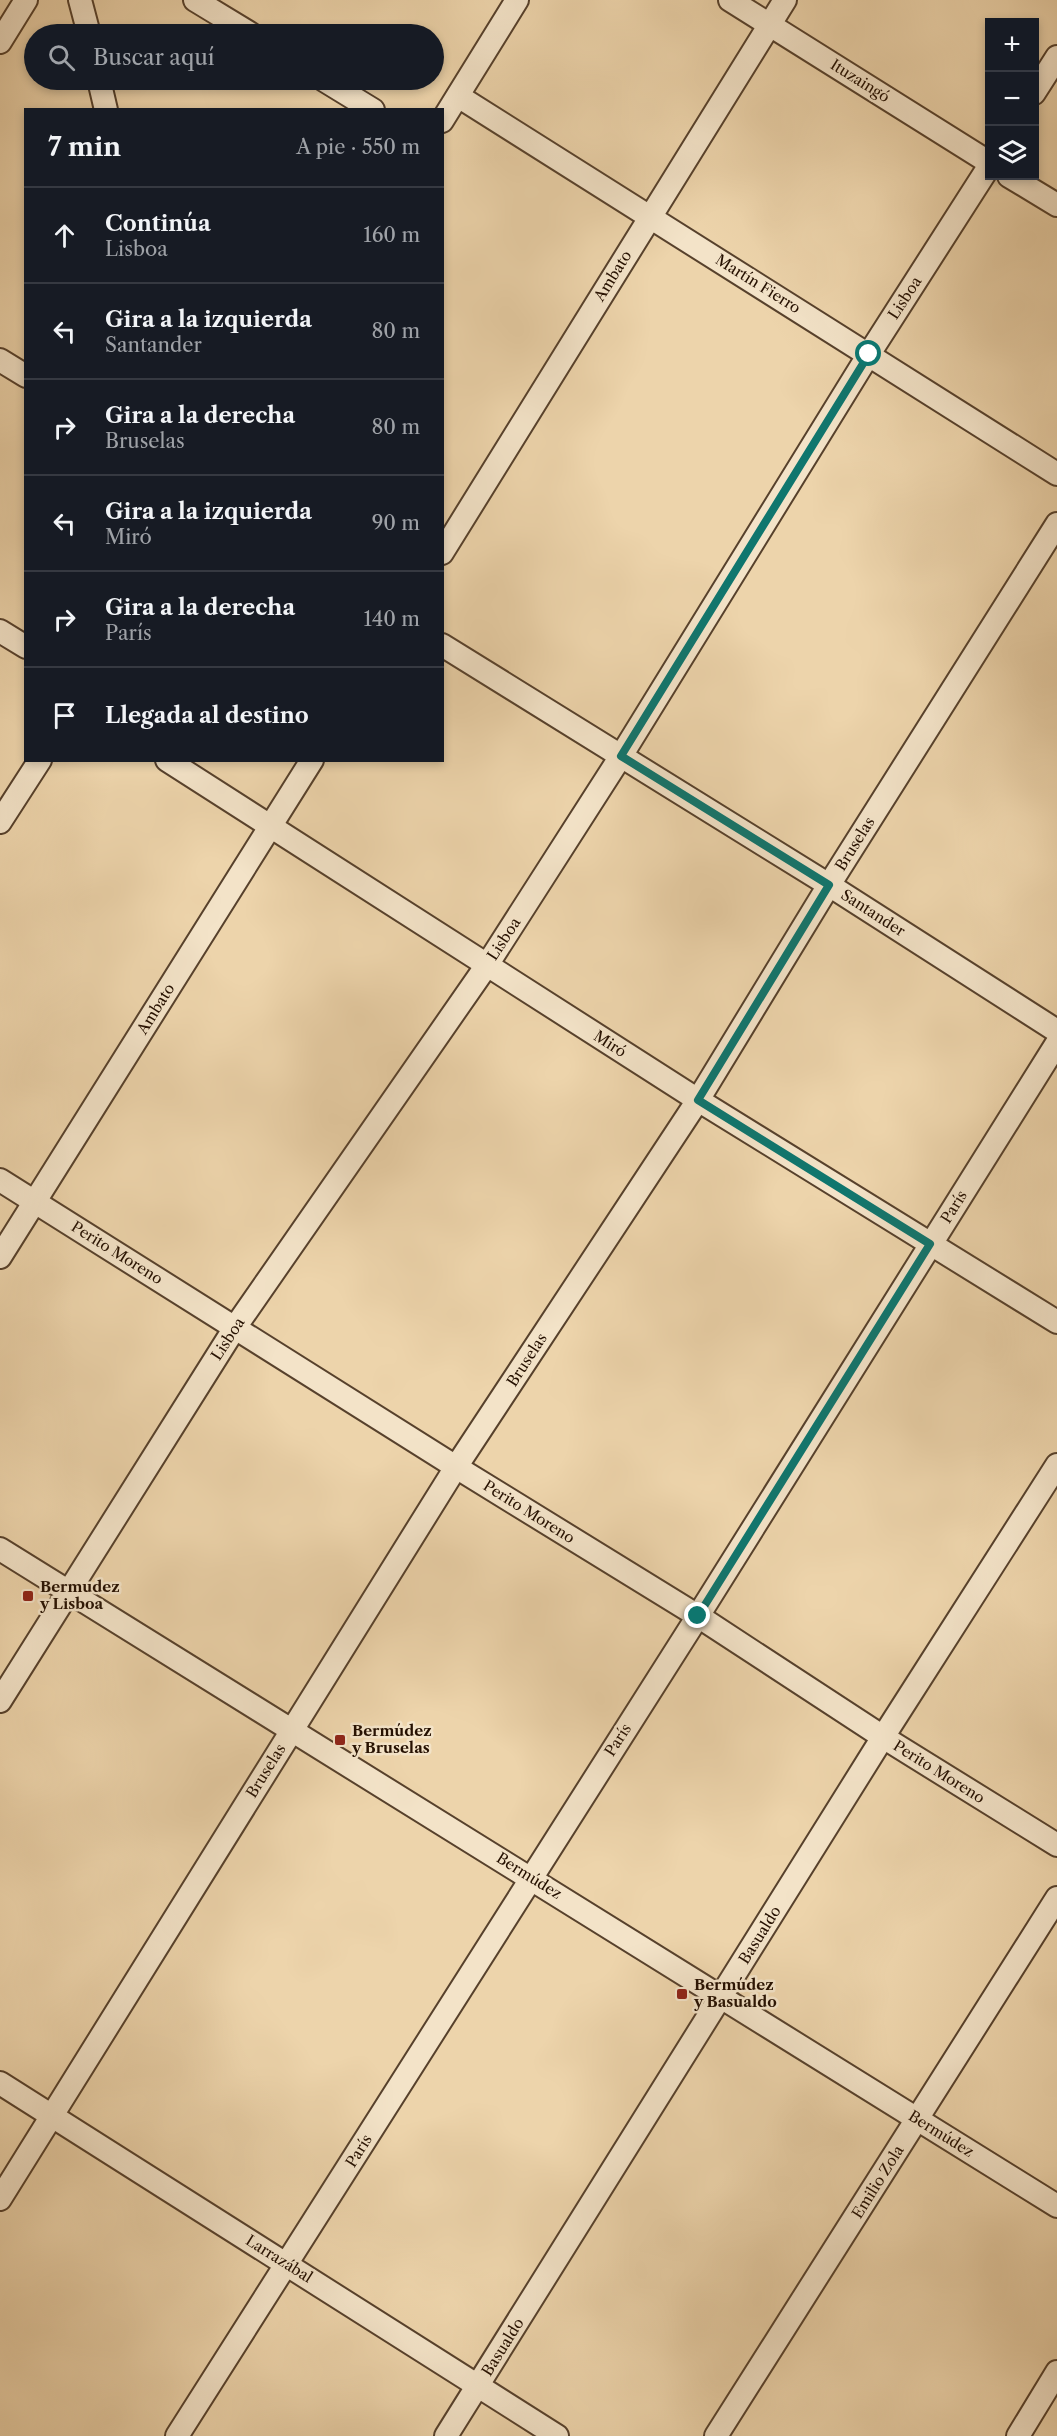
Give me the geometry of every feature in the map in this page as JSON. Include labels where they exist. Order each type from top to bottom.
[{"type":"street","points":[[0,42],[26,0]]},
{"type":"street","points":[[80,0],[86,24]]},
{"type":"street","points":[[195,0],[235,24]]},
{"type":"street","points":[[444,118],[517,0]]},
{"type":"street","name":"Ituzaingó","points":[[730,0],[985,161]]},
{"type":"street","name":"Ambato","points":[[444,550],[785,0]]},
{"type":"street","points":[[1039,86],[1057,57]]},
{"type":"street","points":[[101,90],[106,108]]},
{"type":"street","points":[[340,90],[370,108]]},
{"type":"street","name":"Martín Fierro","points":[[458,96],[1057,474]]},
{"type":"street","name":"Lisboa","points":[[0,1701],[236,1326],[487,965],[621,756],[869,354],[985,172]]},
{"type":"street","points":[[1016,180],[1057,205]]},
{"type":"street","points":[[0,360],[24,375]]},
{"type":"street","name":"Bruselas","points":[[0,2199],[456,1467],[698,1100],[829,885],[1057,524]]},
{"type":"street","points":[[0,631],[24,646]]},
{"type":"street","name":"Santander","points":[[444,646],[829,885],[1057,1031]]},
{"type":"street","points":[[0,822],[39,762]]},
{"type":"street","name":"Miró","points":[[170,762],[698,1100],[1057,1322]]},
{"type":"street","name":"Ambato","points":[[0,1257],[311,762]]},
{"type":"street","name":"París","points":[[177,2436],[288,2264],[530,1877],[698,1616],[1057,1043]]},
{"type":"street","name":"Perito Moreno","points":[[0,1180],[236,1326],[456,1467],[698,1616],[883,1737],[1057,1845]]},
{"type":"street","name":"Basualdo","points":[[446,2436],[883,1737],[1057,1465]]},
{"type":"street","name":"Bermúdez","points":[[0,1549],[1057,2206]]},
{"type":"street","name":"Emilio Zola","points":[[716,2436],[1057,1898]]},
{"type":"street","name":"Larrazábal","points":[[0,2084],[557,2436]]},
{"type":"street","points":[[1018,2436],[1057,2372]]},
{"type":"place","name":"Bermudez y Lisboa","points":[[28,1596]]},
{"type":"place","name":"Bermúdez y Bruselas","points":[[340,1740]]},
{"type":"place","name":"Bermúdez y Basualdo","points":[[682,1994]]},
{"type":"route","points":[[698,1616],[930,1244],[698,1100],[829,885],[621,756],[869,354]]}]
